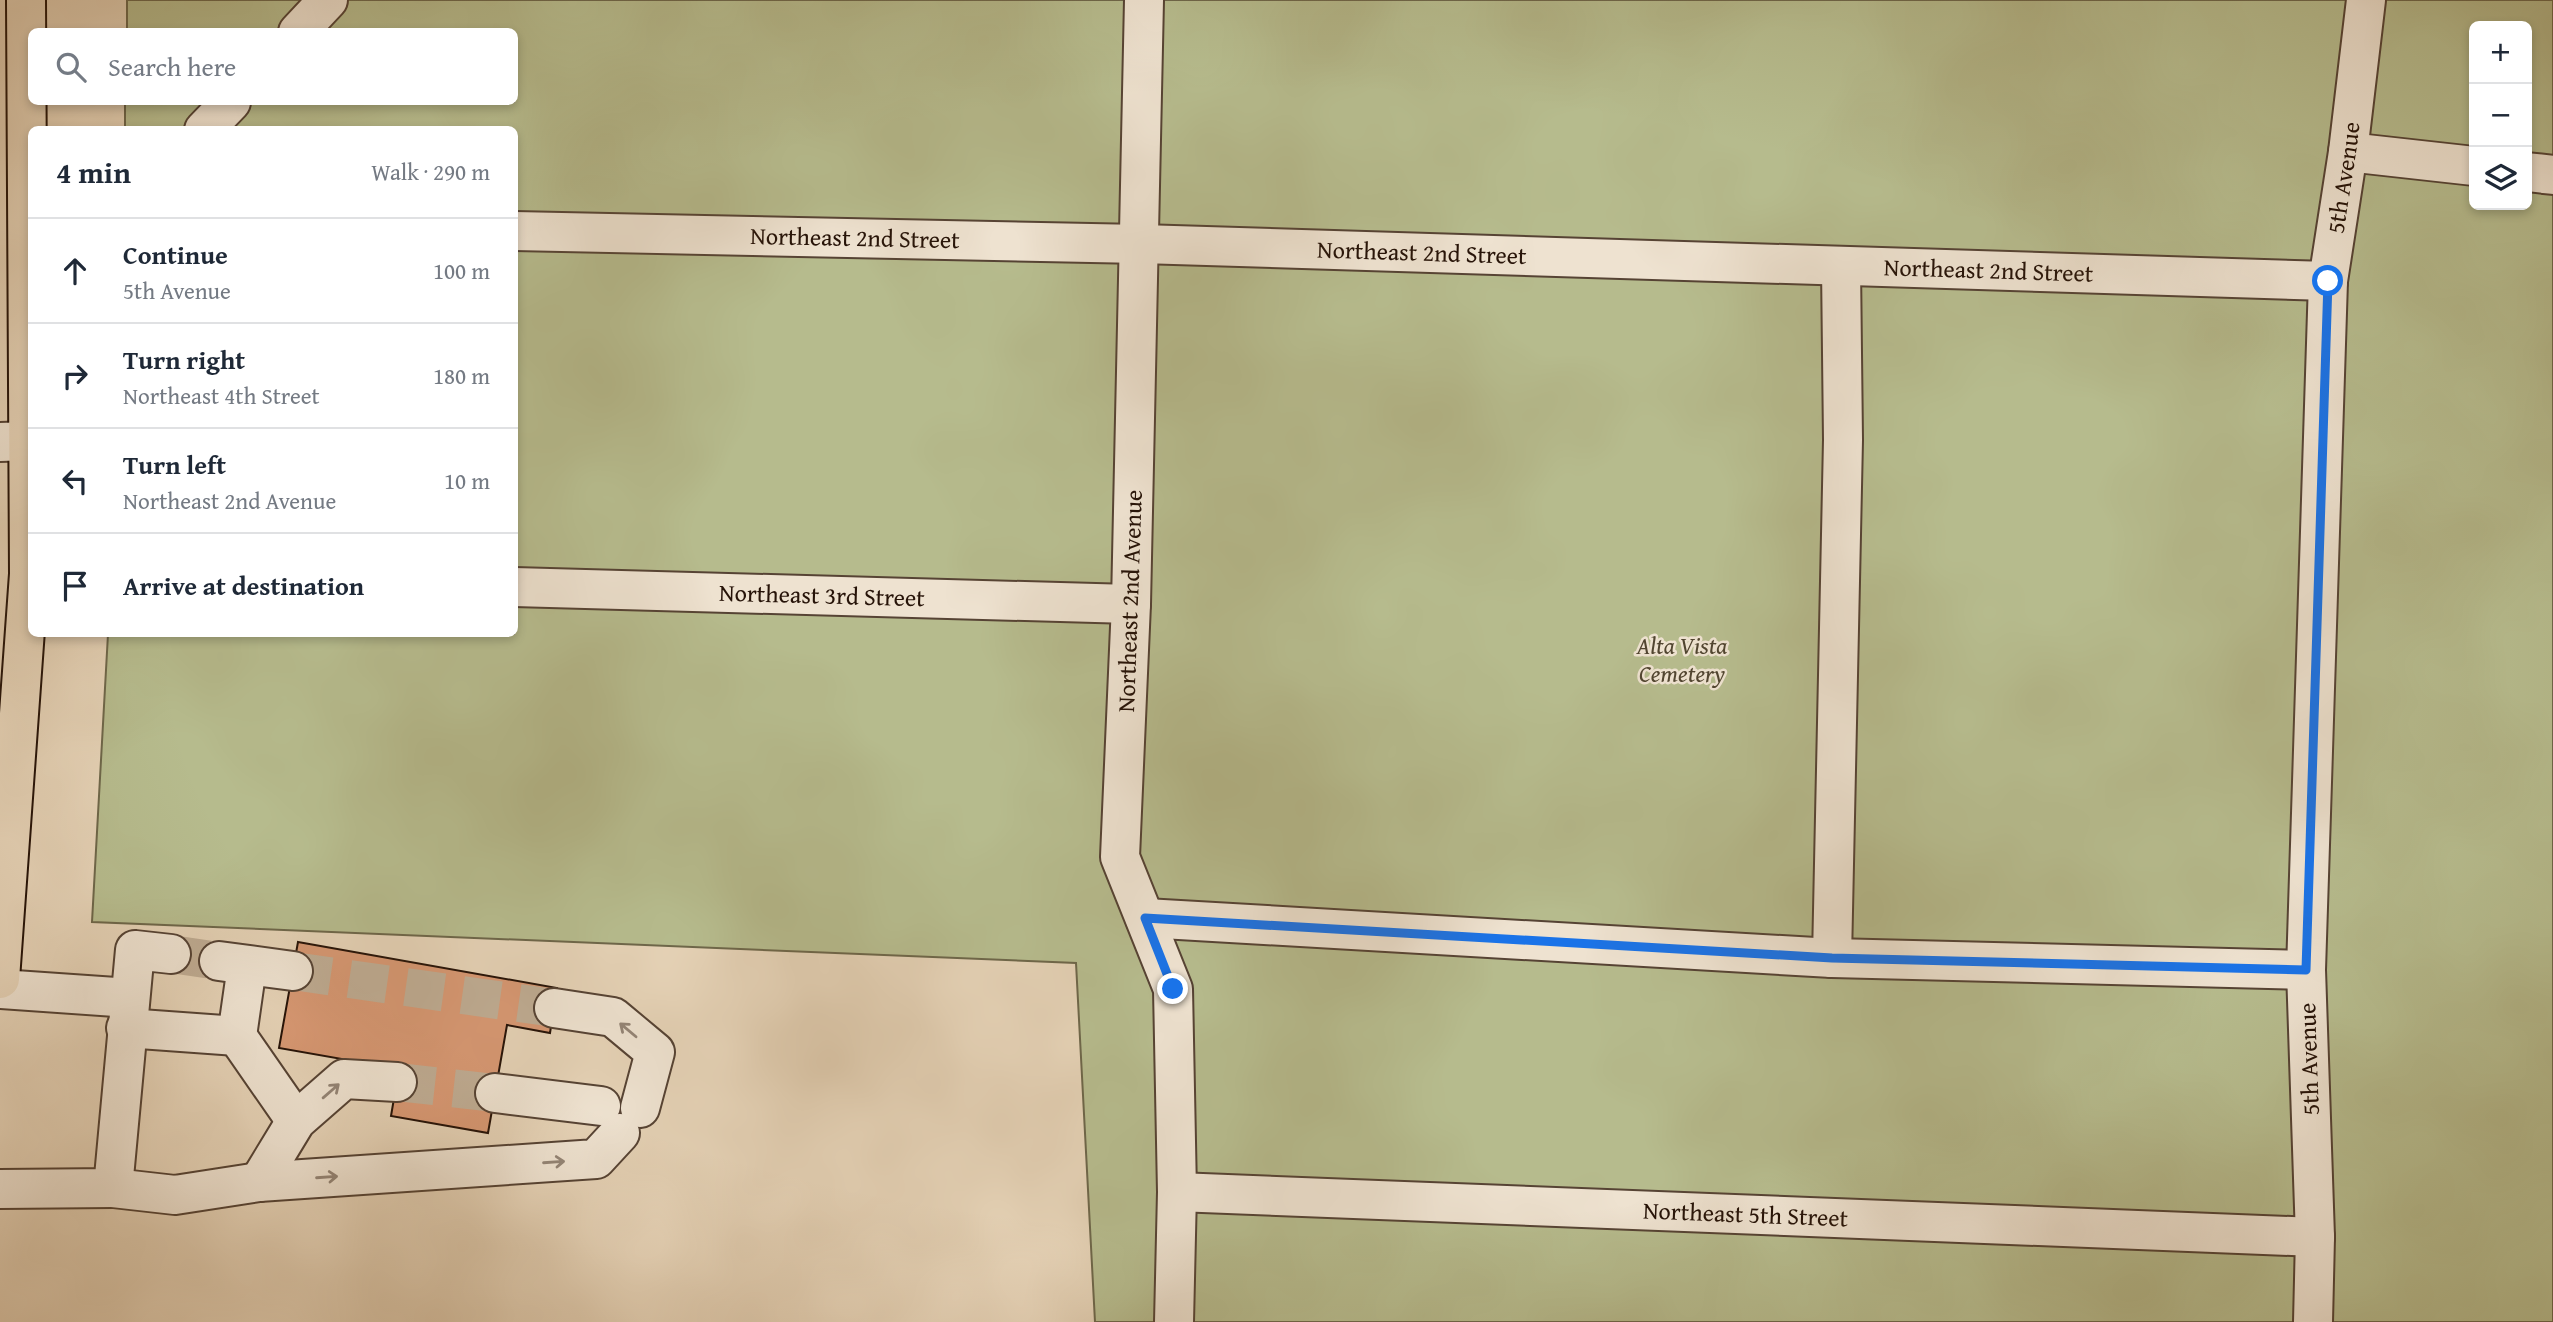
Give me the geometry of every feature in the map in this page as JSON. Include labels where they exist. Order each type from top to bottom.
[{"type":"main road","points":[[26,0],[15,441],[28,556]]},
{"type":"main road","points":[[0,979],[7,786],[28,592]]},
{"type":"street","points":[[302,28],[328,0]]},
{"type":"street","name":"Northeast 2nd Avenue","points":[[1144,0],[1141,244],[1131,604],[1120,857],[1173,989],[1177,1192],[1174,1322]]},
{"type":"street","name":"5th Avenue","points":[[2313,1322],[2315,1237],[2306,970],[2328,281],[2348,152],[2366,0]]},
{"type":"street","points":[[208,126],[228,105]]},
{"type":"street","points":[[2348,152],[2469,165]]},
{"type":"street","points":[[2532,173],[2553,175]]},
{"type":"street","name":"Northeast 2nd Street","points":[[518,231],[1141,244],[2328,281]]},
{"type":"street","points":[[1832,958],[1843,440],[1841,265]]},
{"type":"street","name":"Northeast 3rd Street","points":[[518,587],[1131,604]]},
{"type":"street","points":[[1145,918],[1832,958],[2306,970]]},
{"type":"street","points":[[113,1188],[135,950],[171,954]]},
{"type":"street","points":[[293,971],[233,963],[237,1037],[296,1121]]},
{"type":"street","points":[[0,989],[237,1037]]},
{"type":"street","points":[[0,1189],[113,1188],[175,1195],[259,1182],[596,1159],[655,1052],[612,1017],[554,1008]]},
{"type":"street","points":[[259,1182],[296,1121],[344,1079],[397,1082]]},
{"type":"street","points":[[495,1093],[620,1116]]},
{"type":"street","name":"Northeast 5th Street","points":[[1177,1192],[2315,1237]]},
{"type":"green space","name":"Alta Vista Cemetery","points":[[127,0],[2553,0],[2553,1322],[1095,1322],[1076,963],[92,922],[108,637],[518,637],[518,126],[125,126],[125,105],[518,105],[518,28],[127,28]]},
{"type":"building","points":[[298,942],[557,988],[550,1033],[507,1025],[488,1133],[391,1116],[399,1069],[279,1048]]},
{"type":"tunnel","points":[[171,954],[219,961]]},
{"type":"tunnel","points":[[293,971],[554,1008]]},
{"type":"tunnel","points":[[397,1082],[495,1093]]},
{"type":"route","points":[[1173,989],[1145,918],[1832,958],[2306,970],[2328,281]]}]
